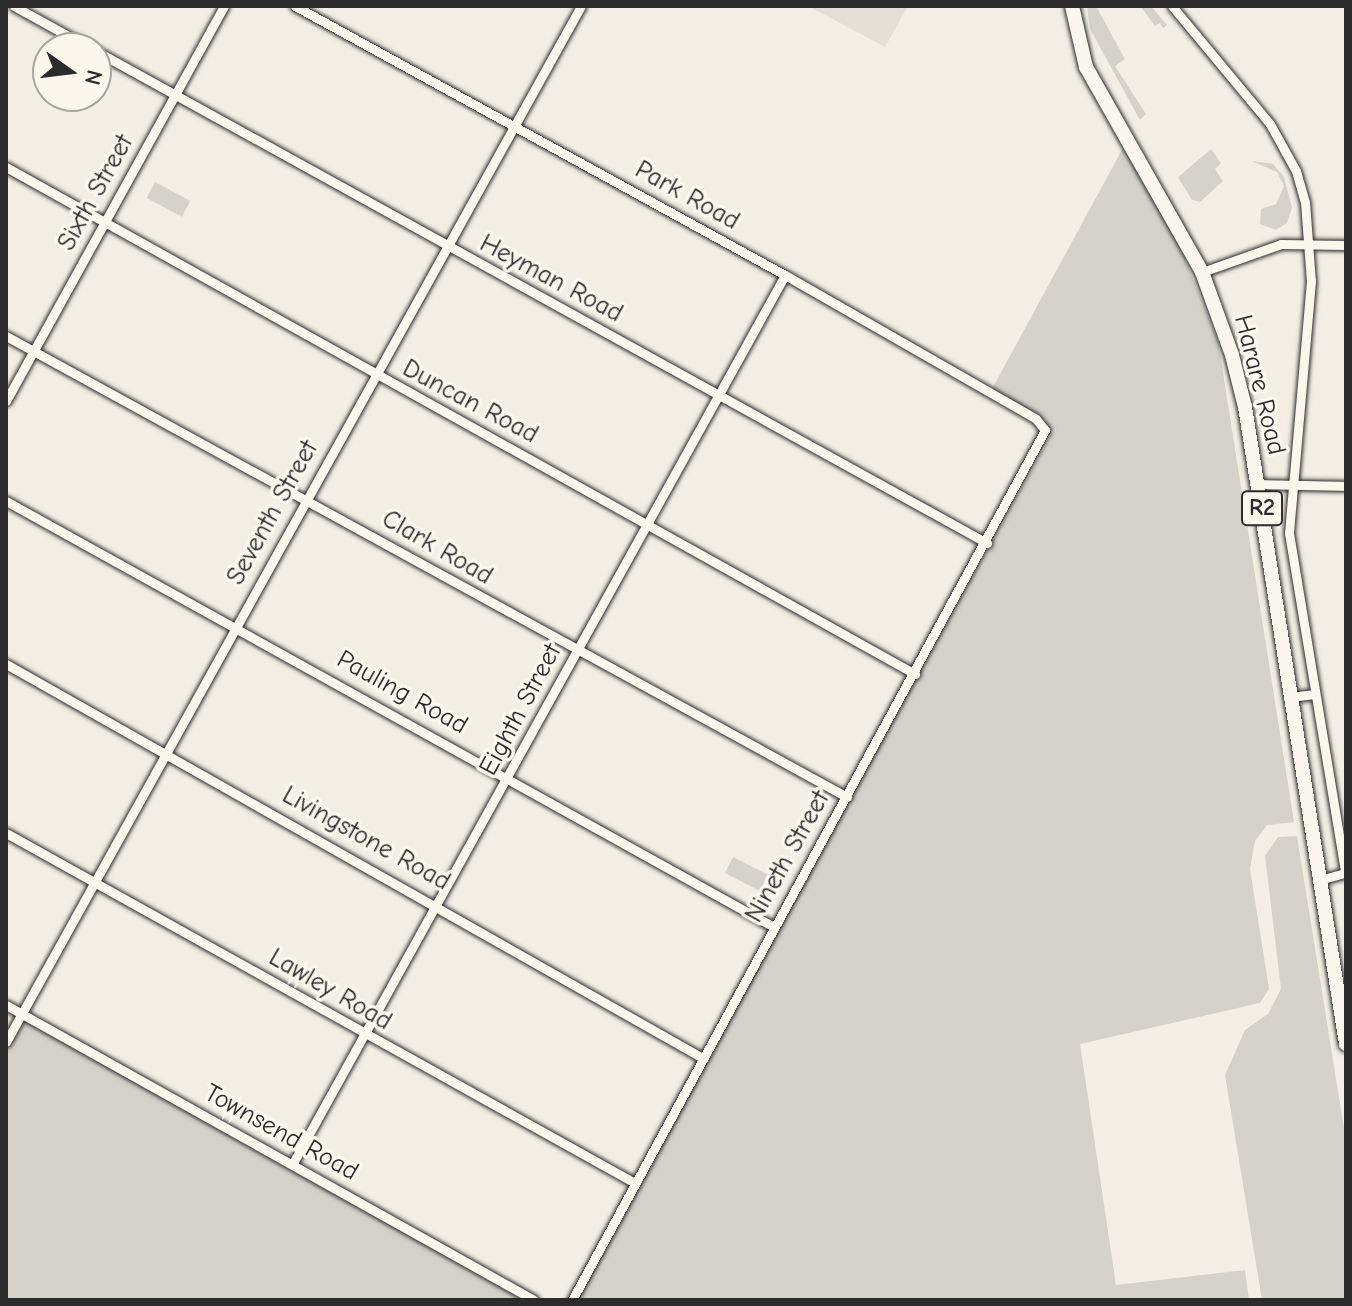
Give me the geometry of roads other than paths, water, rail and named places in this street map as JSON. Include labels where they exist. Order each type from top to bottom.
[{"type":"highway","name":"Harare Road","points":[[1072,6],[1086,67],[1202,272],[1232,355],[1258,484],[1346,1044]]},
{"type":"street","points":[[14,6],[61,32]]},
{"type":"street","name":"Sixth Street","points":[[6,401],[224,6]]},
{"type":"street","name":"Park Road","points":[[295,6],[785,275],[1036,419],[1045,437]]},
{"type":"street","name":"Seventh Street","points":[[6,1042],[581,6]]},
{"type":"street","points":[[1172,6],[1237,80],[1287,154],[1300,183],[1309,240],[1311,281],[1289,533],[1345,873],[1319,880]]},
{"type":"street","name":"Heyman Road","points":[[112,60],[987,543]]},
{"type":"street","name":"Duncan Road","points":[[6,167],[375,376],[649,524],[915,674]]},
{"type":"street","points":[[1202,272],[1270,247],[1309,240],[1346,245]]},
{"type":"street","name":"Eighth Street","points":[[293,1163],[510,778],[785,275]]},
{"type":"street","name":"Clark Road","points":[[6,336],[307,498],[577,653],[847,797]]},
{"type":"street","name":"Nineth Street","points":[[572,1300],[701,1057],[1045,437]]},
{"type":"street","points":[[1258,484],[1292,482],[1346,486]]},
{"type":"street","name":"Pauling Road","points":[[6,501],[774,927]]},
{"type":"street","name":"Livingstone Road","points":[[6,664],[437,904],[701,1057]]},
{"type":"street","points":[[1290,697],[1315,694]]},
{"type":"street","name":"Lawley Road","points":[[6,833],[633,1182]]},
{"type":"street","name":"Townsend Road","points":[[6,1005],[534,1300]]}]
